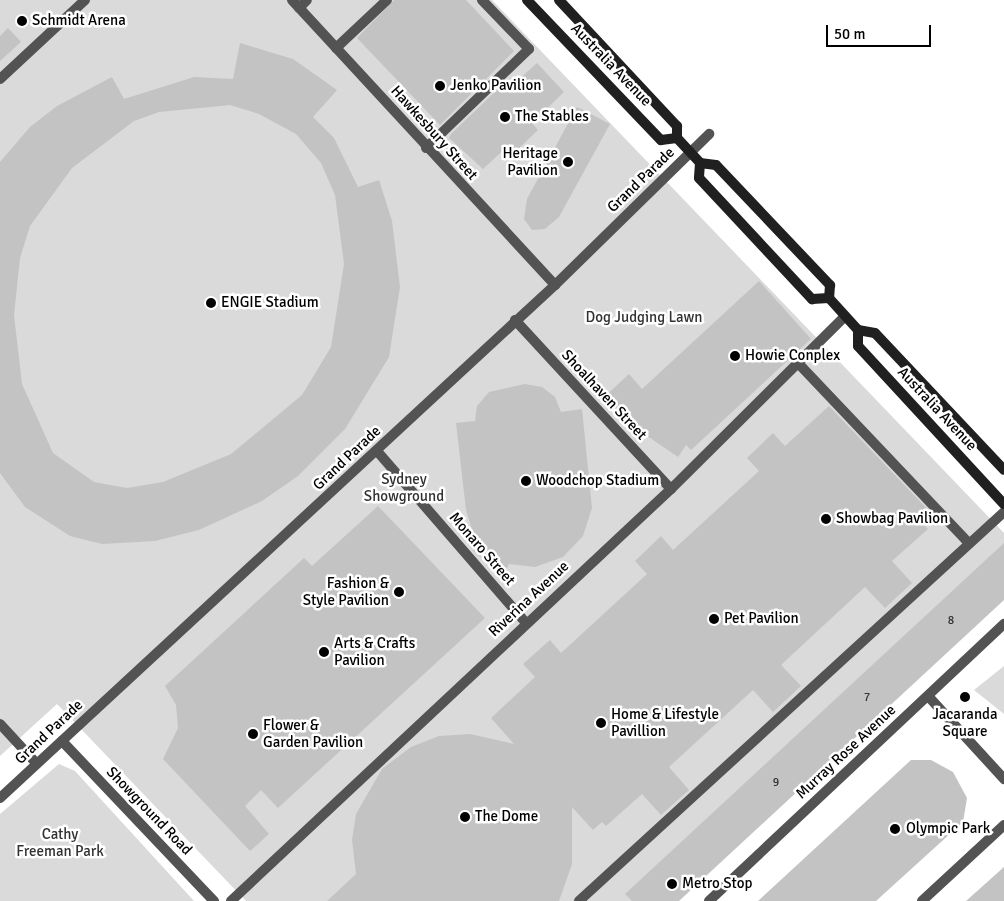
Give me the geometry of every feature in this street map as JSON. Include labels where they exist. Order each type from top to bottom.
[{"type":"main road","name":"Australia Avenue","points":[[527,0],[661,140],[677,138]]},
{"type":"main road","name":"Australia Avenue","points":[[558,0],[677,126],[677,138],[700,164],[716,165],[830,285],[829,298],[858,330],[875,333],[1004,470]]},
{"type":"main road","name":"Australia Avenue","points":[[700,164],[699,178],[812,299],[829,298]]},
{"type":"main road","name":"Australia Avenue","points":[[858,330],[858,346],[1004,504]]},
{"type":"street","points":[[0,79],[85,0]]},
{"type":"street","points":[[295,4],[307,0]]},
{"type":"street","points":[[336,48],[387,0]]},
{"type":"street","points":[[426,148],[529,49],[482,0]]},
{"type":"street","name":"Hawkesbury Street","points":[[295,4],[426,148],[555,285]]},
{"type":"street","name":"Grand Parade","points":[[0,798],[555,285],[691,154],[709,134]]},
{"type":"street","name":"Riverina Avenue","points":[[231,901],[525,622],[671,489],[845,316]]},
{"type":"street","name":"Shoalhaven Street","points":[[515,320],[671,489]]},
{"type":"street","points":[[797,362],[969,543]]},
{"type":"street","name":"Monaro Street","points":[[377,451],[525,622]]},
{"type":"street","points":[[579,901],[1004,512]]},
{"type":"street","name":"Murray Rose Avenue","points":[[709,901],[1004,624]]},
{"type":"street","points":[[928,696],[1004,779]]},
{"type":"street","points":[[0,724],[37,764]]},
{"type":"street","name":"Showground Road","points":[[62,741],[214,901]]},
{"type":"street","points":[[922,901],[1004,825]]},
{"type":"green space","name":"Sydney Showground","points":[[0,0],[492,0],[1004,533],[1004,598],[675,901],[246,901],[57,704],[0,756]]},
{"type":"green space","points":[[1004,666],[1004,714],[974,690]]},
{"type":"green space","name":"Cathy Freeman Park","points":[[59,764],[75,771],[194,901],[0,901],[0,814]]},
{"type":"building","name":"Jenko Pavilion","points":[[394,0],[466,0],[514,51],[440,125],[357,38]]},
{"type":"building","points":[[8,28],[21,42],[0,61],[0,36]]},
{"type":"building","points":[[240,43],[293,59],[337,90],[313,117],[334,138],[358,187],[379,180],[392,221],[400,287],[389,357],[345,429],[298,476],[262,501],[199,530],[155,541],[102,544],[70,536],[25,507],[0,473],[0,162],[30,127],[57,106],[112,77],[124,99],[194,77],[233,79]],"holes":[[[230,105],[259,114],[296,134],[321,163],[335,195],[344,264],[331,347],[302,395],[231,454],[163,482],[127,488],[94,482],[53,453],[22,384],[14,315],[20,258],[30,226],[72,168],[134,121],[159,112]]]},
{"type":"building","name":"The Stables","points":[[537,63],[564,92],[532,123],[538,130],[515,152],[509,145],[483,169],[449,138],[451,134],[499,88],[504,93]]},
{"type":"building","name":"Heritage Pavilion","points":[[577,107],[610,124],[559,217],[545,229],[532,230],[524,219],[527,199]]},
{"type":"building","name":"Howie Conplex","points":[[759,281],[811,339],[691,450],[686,445],[678,457],[621,418],[624,413],[602,399],[629,374],[642,389]]},
{"type":"building","name":"Woodchop Stadium","points":[[525,384],[542,387],[555,397],[561,412],[582,409],[592,508],[583,536],[563,557],[535,567],[509,564],[505,572],[476,554],[465,539],[473,533],[466,510],[456,423],[475,421],[477,406],[489,392]]},
{"type":"building","points":[[829,406],[933,515],[923,524],[928,529],[892,561],[912,583],[885,608],[865,587],[781,665],[801,686],[773,712],[753,690],[669,767],[689,790],[661,815],[642,794],[606,826],[602,822],[593,830],[572,807],[572,864],[559,901],[327,901],[356,874],[352,840],[356,814],[382,769],[411,747],[439,736],[470,734],[514,744],[491,718],[535,677],[523,664],[550,640],[561,653],[647,574],[635,561],[661,536],[673,550],[759,471],[747,458],[773,433],[785,446]]},
{"type":"building","points":[[378,506],[485,618],[278,808],[261,790],[245,806],[269,834],[250,851],[163,759],[178,728],[176,705],[165,686],[304,558],[312,566]]},
{"type":"building","points":[[1004,543],[1004,600],[679,901],[632,901],[625,894]]},
{"type":"building","name":"Olympic Park","points":[[911,760],[931,760],[953,772],[967,798],[963,822],[876,901],[758,901]]},
{"type":"building","points":[[1004,867],[1004,901],[966,901]]},
{"type":"place","name":"Schmidt Arena","points":[[22,21]]},
{"type":"place","name":"Jenko Pavilion","points":[[440,86]]},
{"type":"place","name":"The Stables","points":[[505,117]]},
{"type":"place","name":"Heritage Pavilion","points":[[568,162]]},
{"type":"place","name":"ENGIE Stadium","points":[[211,303]]},
{"type":"place","name":"Howie Conplex","points":[[735,356]]},
{"type":"place","name":"Woodchop Stadium","points":[[526,481]]},
{"type":"place","name":"Showbag Pavilion","points":[[826,519]]},
{"type":"place","name":"Fashion & Style Pavilion","points":[[399,592]]},
{"type":"place","name":"Pet Pavilion","points":[[714,619]]},
{"type":"place","name":"Arts & Crafts Pavilion","points":[[324,652]]},
{"type":"place","name":"Jacaranda Square","points":[[965,697]]},
{"type":"place","name":"Home & Lifestyle Pavillion","points":[[601,723]]},
{"type":"place","name":"Flower & Garden Pavilion","points":[[253,734]]},
{"type":"place","name":"The Dome","points":[[465,817]]},
{"type":"place","name":"Olympic Park","points":[[895,829]]},
{"type":"place","name":"Metro Stop","points":[[672,884]]},
{"type":"park label","name":"Dog Judging Lawn","points":[[644,318]]}]
